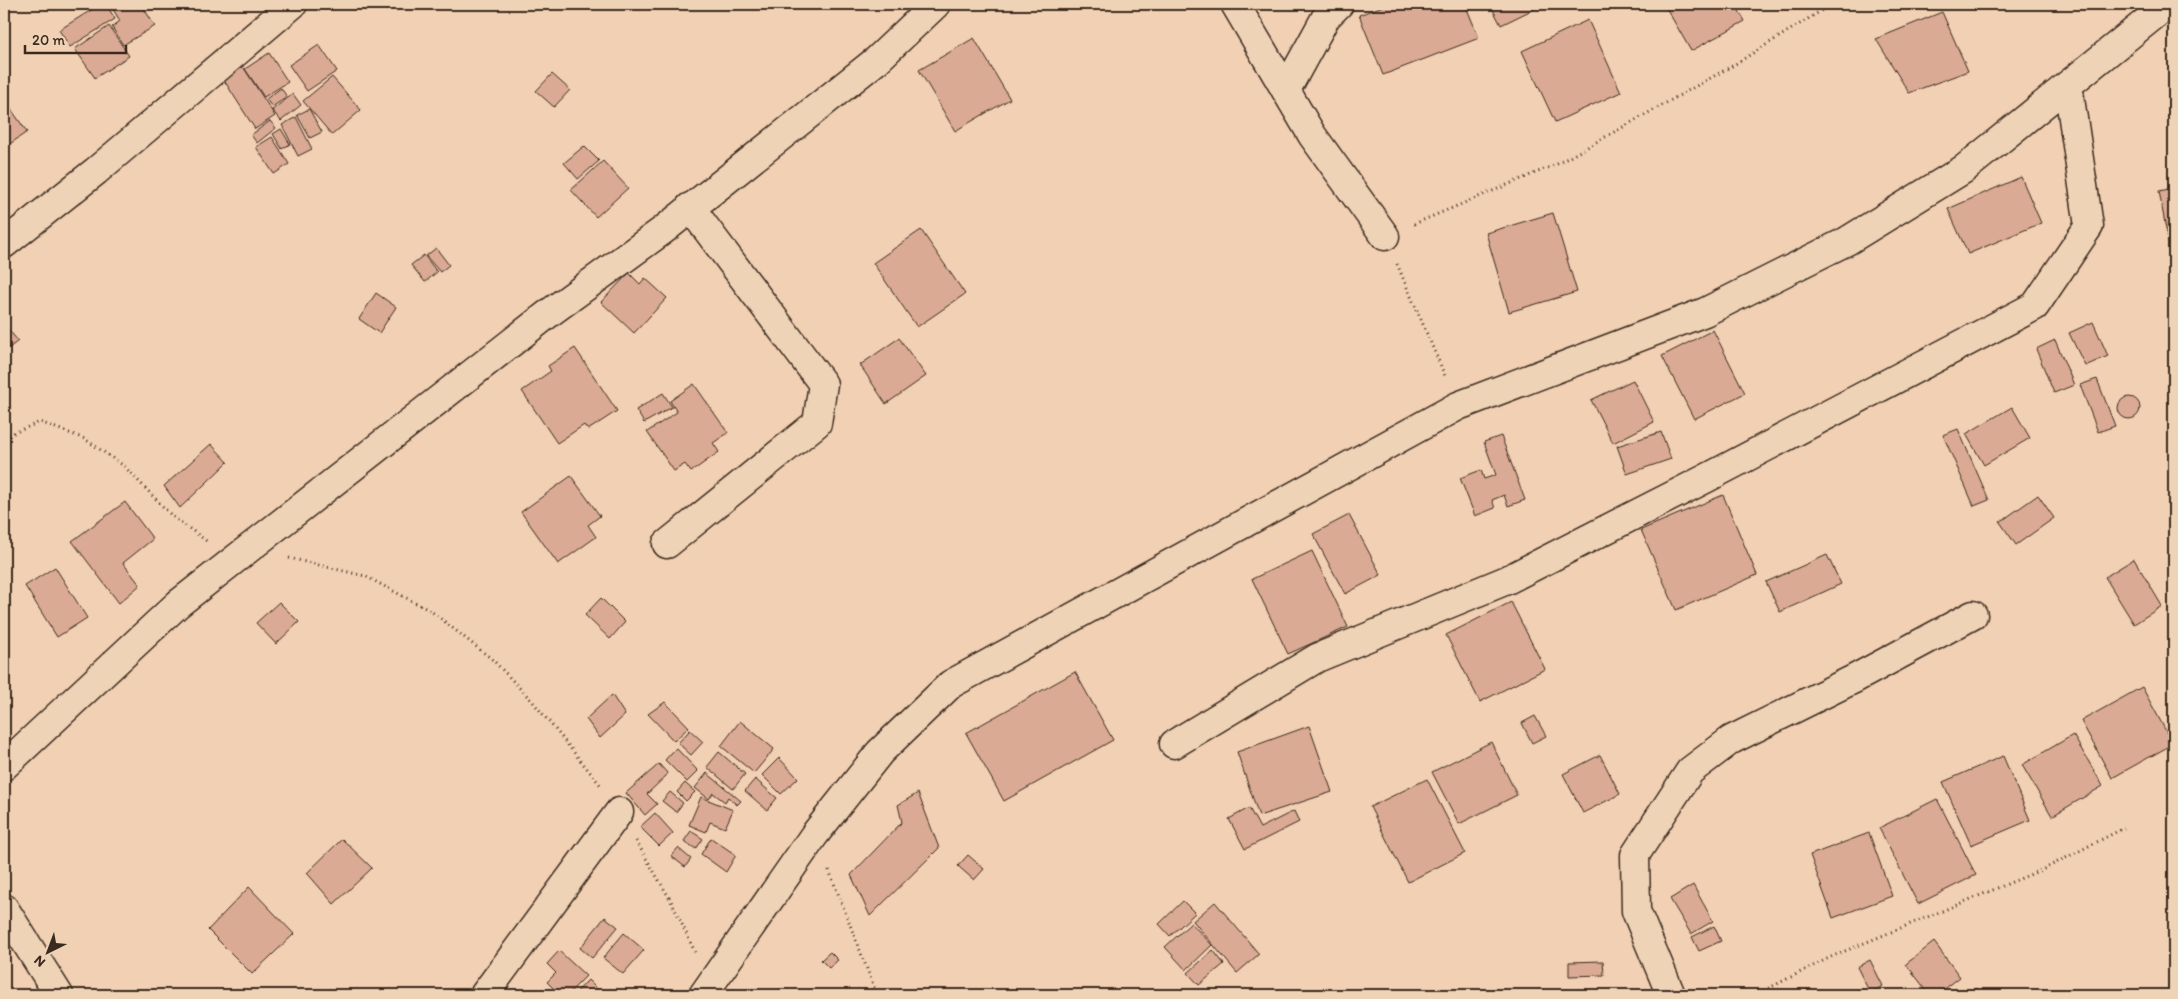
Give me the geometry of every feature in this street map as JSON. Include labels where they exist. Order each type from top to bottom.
[{"type":"street","points":[[4,244],[96,171],[293,4]]},
{"type":"street","points":[[4,766],[178,604],[548,314],[662,231],[877,60],[936,4]]},
{"type":"street","points":[[1235,4],[1312,135],[1385,236]]},
{"type":"street","points":[[1286,90],[1326,17],[1339,4]]},
{"type":"street","points":[[707,992],[815,834],[880,752],[952,684],[1458,406],[1705,312],[1847,241],[1964,169],[2168,4]]},
{"type":"street","points":[[1174,744],[1317,658],[1507,580],[1707,478],[2035,306],[2089,226],[2068,85]]},
{"type":"street","points":[[667,544],[817,423],[823,384],[690,208]]},
{"type":"street","points":[[1671,995],[1636,911],[1635,855],[1690,771],[1731,740],[1854,679],[1973,615]]},
{"type":"street","points":[[484,995],[619,812]]},
{"type":"street","points":[[4,908],[59,995]]},
{"type":"path","points":[[1458,406],[1385,236],[1557,164],[1732,66],[1832,4]]},
{"type":"path","points":[[4,437],[40,422],[85,439],[124,466],[172,516],[209,543],[248,548],[365,576],[431,611],[493,660],[533,702],[609,795],[670,899],[707,992]]},
{"type":"path","points":[[1755,995],[1832,956],[2046,868],[2124,828]]},
{"type":"path","points":[[815,834],[877,995]]},
{"type":"building","points":[[101,4],[106,4],[115,19],[70,47],[59,30]]},
{"type":"building","points":[[110,4],[141,4],[155,26],[123,45],[112,27],[120,21]]},
{"type":"building","points":[[1388,4],[1465,4],[1479,38],[1383,75],[1359,15]]},
{"type":"building","points":[[1490,4],[1544,4],[1501,25]]},
{"type":"building","points":[[1664,4],[1735,4],[1745,21],[1691,51]]},
{"type":"building","points":[[1942,12],[1968,71],[1909,93],[1876,39]]},
{"type":"building","points":[[1588,20],[1621,92],[1555,122],[1522,51]]},
{"type":"building","points":[[109,26],[129,56],[95,78],[75,49]]},
{"type":"building","points":[[974,38],[1010,99],[955,131],[919,70]]},
{"type":"building","points":[[319,45],[337,71],[307,91],[289,65]]},
{"type":"building","points":[[269,53],[288,82],[264,97],[245,69]]},
{"type":"building","points":[[240,62],[275,116],[255,129],[220,74]]},
{"type":"building","points":[[552,74],[570,90],[554,107],[536,91]]},
{"type":"building","points":[[332,77],[361,110],[332,135],[303,101]]},
{"type":"building","points":[[281,88],[287,97],[272,107],[266,99]]},
{"type":"building","points":[[293,94],[301,105],[281,121],[272,110]]},
{"type":"building","points":[[4,99],[27,132],[4,148]]},
{"type":"building","points":[[309,109],[322,132],[310,138],[297,115]]},
{"type":"building","points":[[296,117],[312,149],[298,156],[282,125]]},
{"type":"building","points":[[270,121],[276,128],[257,143],[251,135]]},
{"type":"building","points":[[281,129],[290,144],[282,149],[273,134]]},
{"type":"building","points":[[272,137],[289,164],[274,174],[256,147]]},
{"type":"building","points":[[584,146],[599,161],[578,179],[564,163]]},
{"type":"building","points":[[603,161],[628,188],[596,217],[571,190]]},
{"type":"building","points":[[2021,177],[2041,223],[1968,254],[1948,209]]},
{"type":"building","points":[[2174,188],[2174,246],[2169,246],[2159,191]]},
{"type":"building","points":[[1553,213],[1577,292],[1509,312],[1486,233]]},
{"type":"building","points":[[921,230],[965,294],[917,327],[873,263]]},
{"type":"building","points":[[436,248],[449,265],[440,272],[426,256]]},
{"type":"building","points":[[424,255],[437,272],[425,282],[411,265]]},
{"type":"building","points":[[629,273],[640,284],[645,278],[667,298],[634,333],[601,302]]},
{"type":"building","points":[[376,293],[396,307],[379,333],[359,319]]},
{"type":"building","points":[[2093,322],[2108,356],[2085,366],[2069,333]]},
{"type":"building","points":[[8,329],[18,341],[4,352],[4,332]]},
{"type":"building","points":[[1713,330],[1745,393],[1694,419],[1662,356]]},
{"type":"building","points":[[899,338],[926,376],[886,404],[860,365]]},
{"type":"building","points":[[2055,340],[2074,385],[2054,393],[2036,349]]},
{"type":"building","points":[[575,348],[617,411],[588,430],[584,425],[557,443],[522,391],[551,371],[548,366]]},
{"type":"building","points":[[2097,379],[2115,426],[2098,432],[2080,385]]},
{"type":"building","points":[[1633,380],[1654,422],[1613,443],[1591,400]]},
{"type":"building","points":[[694,384],[728,433],[713,443],[719,452],[691,472],[685,464],[674,471],[647,432],[677,412],[670,401]]},
{"type":"building","points":[[663,393],[672,407],[644,423],[636,410]]},
{"type":"building","points":[[2129,397],[2137,400],[2140,408],[2137,416],[2129,419],[2121,416],[2118,408],[2121,400]]},
{"type":"building","points":[[2012,407],[2030,438],[1984,465],[1966,434]]},
{"type":"building","points":[[1958,429],[1989,500],[1974,506],[1943,435]]},
{"type":"building","points":[[1661,432],[1671,459],[1627,474],[1617,446]]},
{"type":"building","points":[[1501,436],[1525,500],[1508,506],[1504,495],[1492,500],[1495,508],[1475,516],[1460,478],[1481,470],[1484,479],[1496,475],[1484,442]]},
{"type":"building","points":[[211,444],[228,462],[180,508],[164,486]]},
{"type":"building","points":[[571,476],[600,516],[588,525],[596,537],[558,564],[521,512]]},
{"type":"building","points":[[1723,495],[1757,575],[1676,610],[1641,530]]},
{"type":"building","points":[[2038,495],[2054,518],[2016,545],[2000,522]]},
{"type":"building","points":[[125,502],[153,539],[123,563],[140,585],[119,603],[72,541]]},
{"type":"building","points":[[1349,515],[1381,575],[1345,594],[1313,534]]},
{"type":"building","points":[[1312,551],[1348,627],[1288,654],[1252,579]]},
{"type":"building","points":[[1827,555],[1841,584],[1780,612],[1766,582]]},
{"type":"building","points":[[2134,559],[2162,606],[2134,624],[2105,577]]},
{"type":"building","points":[[55,567],[87,618],[57,637],[25,586]]},
{"type":"building","points":[[601,598],[625,622],[610,639],[585,615]]},
{"type":"building","points":[[279,602],[299,622],[276,644],[256,623]]},
{"type":"building","points":[[1511,602],[1545,669],[1480,702],[1446,635]]},
{"type":"building","points":[[1075,672],[1113,740],[1004,801],[966,733]]},
{"type":"building","points":[[2142,687],[2173,744],[2112,778],[2081,721]]},
{"type":"building","points":[[612,695],[625,715],[600,738],[586,719]]},
{"type":"building","points":[[665,702],[689,727],[674,741],[648,714]]},
{"type":"building","points":[[1535,716],[1546,736],[1532,743],[1522,723]]},
{"type":"building","points":[[740,721],[774,749],[754,773],[721,746]]},
{"type":"building","points":[[1309,726],[1332,792],[1259,816],[1237,752]]},
{"type":"building","points":[[690,730],[703,742],[691,755],[678,743]]},
{"type":"building","points":[[2073,735],[2103,786],[2052,816],[2022,765]]},
{"type":"building","points":[[1491,742],[1517,795],[1459,824],[1432,772]]},
{"type":"building","points":[[676,748],[698,771],[687,782],[665,760]]},
{"type":"building","points":[[719,752],[745,774],[733,789],[707,767]]},
{"type":"building","points":[[1600,755],[1620,794],[1583,813],[1563,774]]},
{"type":"building","points":[[2003,756],[2030,820],[1971,845],[1943,782]]},
{"type":"building","points":[[779,758],[798,778],[781,794],[762,775]]},
{"type":"building","points":[[659,764],[668,774],[647,794],[657,804],[645,815],[626,793]]},
{"type":"building","points":[[707,773],[741,801],[737,805],[728,797],[725,802],[713,793],[709,799],[695,788]]},
{"type":"building","points":[[755,779],[777,798],[767,810],[745,791]]},
{"type":"building","points":[[1427,779],[1465,853],[1408,882],[1370,807]]},
{"type":"building","points":[[685,783],[695,792],[686,801],[677,792]]},
{"type":"building","points":[[670,792],[683,803],[676,812],[662,801]]},
{"type":"building","points":[[918,793],[939,848],[870,916],[851,875],[902,822],[898,805]]},
{"type":"building","points":[[701,797],[733,810],[725,828],[710,822],[706,832],[689,825]]},
{"type":"building","points":[[1937,799],[1976,875],[1918,904],[1879,828]]},
{"type":"building","points":[[1249,808],[1260,828],[1294,811],[1299,822],[1245,849],[1229,819]]},
{"type":"building","points":[[655,813],[673,833],[659,846],[640,827]]},
{"type":"building","points":[[691,831],[703,839],[696,849],[684,841]]},
{"type":"building","points":[[1869,833],[1892,896],[1833,918],[1810,855]]},
{"type":"building","points":[[711,838],[736,855],[726,872],[701,854]]},
{"type":"building","points":[[342,839],[372,868],[334,904],[307,873]]},
{"type":"building","points":[[678,848],[691,859],[685,867],[671,856]]},
{"type":"building","points":[[968,855],[984,869],[974,880],[958,866]]},
{"type":"building","points":[[1693,885],[1713,921],[1691,934],[1670,899]]},
{"type":"building","points":[[249,887],[294,934],[252,974],[208,930]]},
{"type":"building","points":[[1183,901],[1195,913],[1170,936],[1159,924]]},
{"type":"building","points":[[1215,902],[1259,954],[1237,973],[1193,921]]},
{"type":"building","points":[[605,917],[618,927],[592,958],[580,948]]},
{"type":"building","points":[[1191,923],[1212,945],[1186,970],[1165,947]]},
{"type":"building","points":[[1714,926],[1721,941],[1699,951],[1692,937]]},
{"type":"building","points":[[624,933],[644,950],[623,974],[603,958]]},
{"type":"building","points":[[1934,942],[1960,977],[1937,995],[1930,995],[1906,964]]},
{"type":"building","points":[[1213,950],[1224,964],[1199,985],[1188,973]]},
{"type":"building","points":[[559,951],[586,976],[567,995],[560,995],[547,982],[556,973],[547,964]]},
{"type":"building","points":[[830,952],[838,960],[829,968],[821,960]]},
{"type":"building","points":[[1870,960],[1883,986],[1870,993],[1857,967]]},
{"type":"building","points":[[1603,961],[1604,975],[1569,976],[1569,962]]},
{"type":"building","points":[[588,980],[602,994],[574,995]]},
{"type":"building","points":[[1977,988],[1981,995],[1963,995]]},
{"type":"building","points":[[541,989],[548,995],[536,995]]},
{"type":"building","points":[[1812,989],[1814,995],[1783,995]]}]
